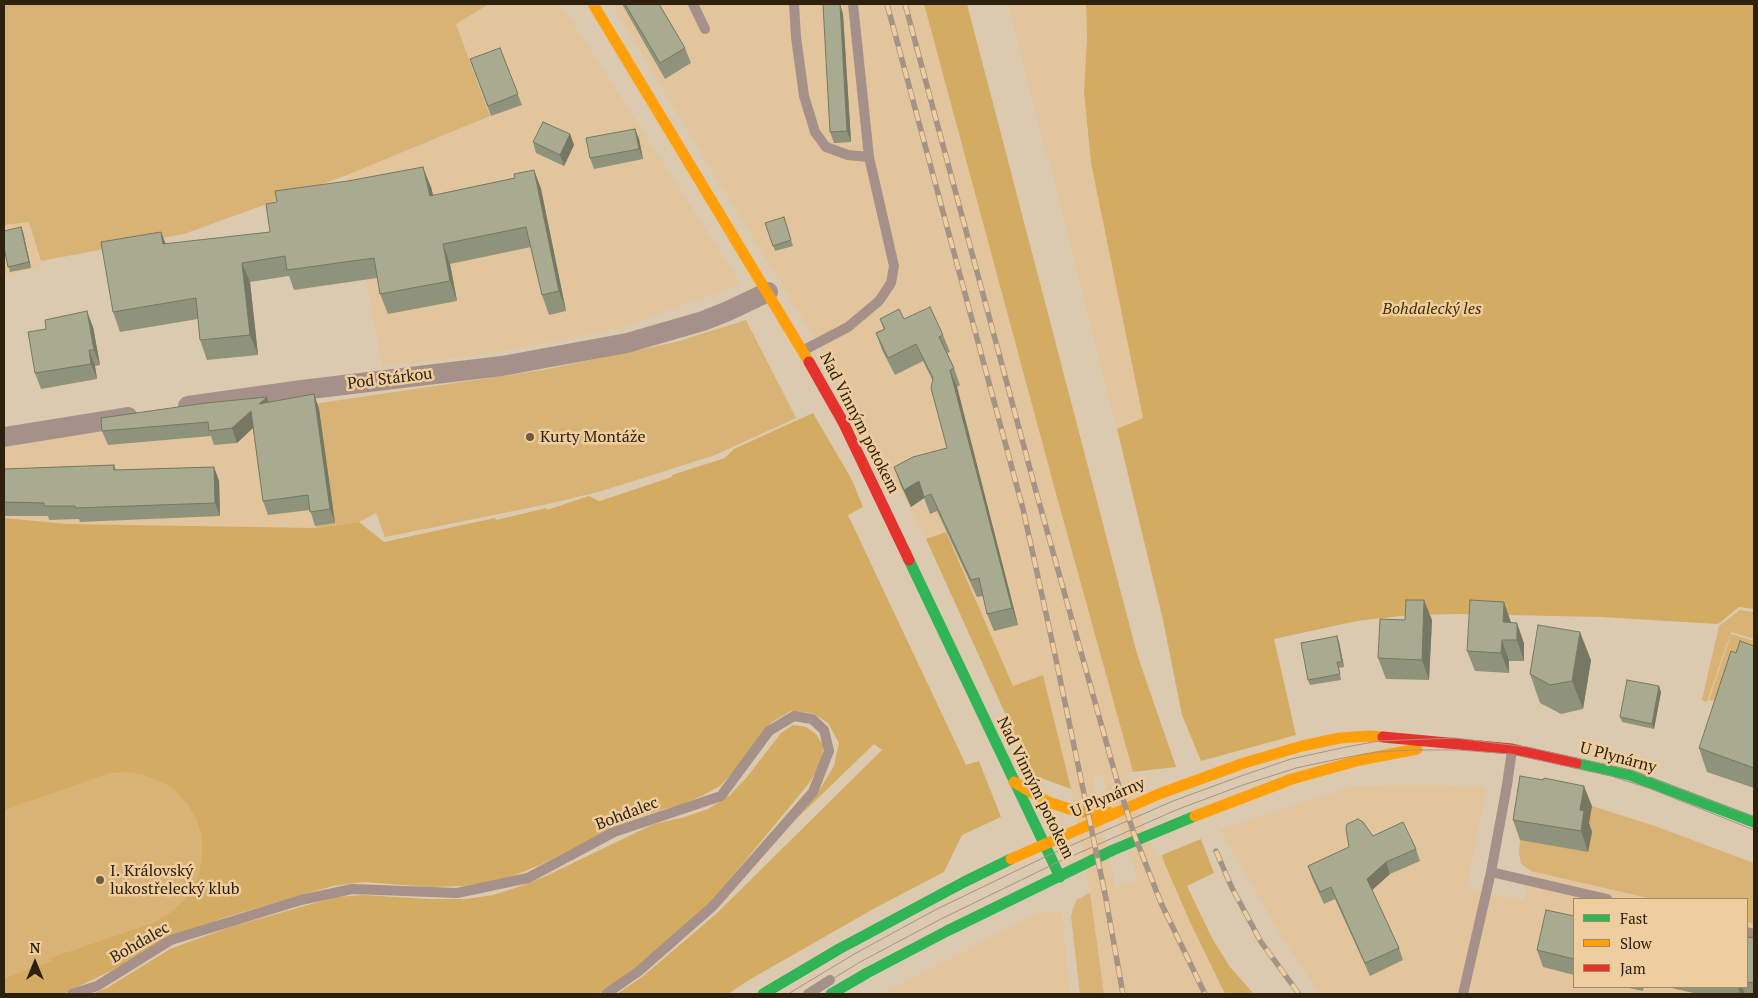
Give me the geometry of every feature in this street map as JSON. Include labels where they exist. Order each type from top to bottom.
[{"type":"street","name":"Nad Vinným potokem","points":[[593,4],[803,350],[843,422],[1060,877]]},
{"type":"street","name":"Pod Stárkou","points":[[4,438],[159,411],[502,366],[627,343],[728,312],[768,292]]},
{"type":"street","name":"U Plynárny","points":[[763,994],[839,949],[939,895],[1115,812],[1244,763],[1302,746],[1340,738],[1370,736],[1512,749],[1630,775],[1754,822]]},
{"type":"street","name":"U Plynárny","points":[[830,994],[947,931],[1113,850],[1181,820],[1283,783],[1360,760],[1412,750],[1468,746]]},
{"type":"street","points":[[1014,782],[1048,802],[1079,812],[1115,812]]},
{"type":"lane","points":[[693,4],[705,29]]},
{"type":"lane","points":[[794,4],[804,96],[815,132],[826,147],[848,155],[869,157]]},
{"type":"lane","points":[[803,350],[848,327],[879,301],[890,283],[894,266],[869,157],[853,4]]},
{"type":"lane","name":"Bohdalec","points":[[72,994],[97,986],[171,940],[301,900],[352,889],[457,893],[528,878],[614,832],[721,796],[769,732],[794,716],[812,719],[824,730],[829,751],[812,792],[714,906],[639,972],[606,994]]},
{"type":"lane","points":[[1463,994],[1491,872],[1512,749]]},
{"type":"lane","points":[[1269,776],[1348,757],[1378,752],[1412,750]]},
{"type":"lane","points":[[1491,872],[1603,898]]},
{"type":"lane","points":[[808,994],[838,976]]},
{"type":"shaded area","points":[[4,4],[489,4],[456,24],[490,116],[347,175],[184,234],[41,261],[29,222],[4,225]]},
{"type":"shaded area","points":[[489,4],[561,4],[741,284],[618,329],[482,355],[382,366],[347,175],[490,116],[456,24]]},
{"type":"shaded area","points":[[612,4],[924,4],[1133,772],[1126,773],[1155,858],[1162,855],[1178,896],[1225,994],[1104,994],[1090,893],[1071,789],[1043,675],[1013,686],[946,532],[926,539],[849,394]],"holes":[[[1099,775],[1104,780],[1136,872],[1137,880],[1116,888],[1094,785],[1094,776]]]},
{"type":"shaded area","points":[[1008,4],[1086,4],[1087,38],[1084,91],[1091,163],[1143,418],[1117,429]]},
{"type":"shaded area","points":[[29,222],[42,267],[4,276],[4,225]]},
{"type":"shaded area","name":"Kurty Montáže","points":[[746,320],[796,418],[715,455],[602,491],[548,504],[385,537],[376,513],[359,522],[316,528],[300,406],[543,370],[676,342]]},
{"type":"shaded area","points":[[300,406],[316,528],[68,524],[4,518],[4,444]]},
{"type":"shaded area","points":[[1740,610],[1754,612],[1754,639],[1731,632],[1707,702],[1702,700],[1719,626]]},
{"type":"shaded area","points":[[1731,634],[1754,641],[1754,663],[1723,703],[1709,700]]},
{"type":"shaded area","name":"I. Královský lukostřelecký klub","points":[[126,772],[143,775],[167,785],[187,804],[196,819],[201,836],[202,854],[199,872],[192,889],[181,903],[168,914],[152,923],[51,958],[51,961],[4,978],[4,809],[108,774]]},
{"type":"shaded area","points":[[1438,785],[1486,788],[1467,889],[1524,901],[1531,871],[1645,898],[1573,898],[1573,988],[1748,988],[1748,923],[1754,924],[1754,994],[1320,994],[1285,942],[1220,830],[1353,786]]},
{"type":"shaded area","points":[[1592,806],[1655,826],[1754,863],[1754,924],[1748,922],[1748,898],[1648,898],[1531,871],[1521,864],[1519,853],[1520,840],[1587,831]]},
{"type":"shaded area","points":[[1090,893],[1104,994],[1080,994],[1071,916],[1076,900]]},
{"type":"shaded area","points":[[1040,912],[1062,913],[1070,994],[882,994]]},
{"type":"green space","points":[[924,4],[967,4],[1137,654],[1176,767],[1133,772]]},
{"type":"green space","name":"Bohdalecký les","points":[[1086,4],[1754,4],[1754,609],[1739,607],[1718,624],[1601,617],[1460,614],[1410,615],[1357,621],[1274,639],[1296,735],[1201,761],[1182,715],[1163,620],[1117,429],[1143,418],[1091,163],[1084,91],[1087,38]]},
{"type":"green space","points":[[813,413],[852,480],[863,507],[848,515],[966,765],[979,761],[1001,817],[962,835],[944,872],[875,908],[728,994],[617,994],[642,977],[716,914],[882,750],[874,744],[786,829],[820,789],[834,766],[839,743],[828,723],[812,713],[791,711],[772,722],[737,768],[720,786],[680,805],[650,813],[619,825],[540,865],[513,876],[490,883],[464,886],[430,887],[364,882],[333,886],[226,917],[166,940],[152,951],[63,994],[4,994],[4,978],[51,961],[50,958],[152,923],[168,914],[181,903],[192,889],[199,872],[202,854],[201,836],[196,819],[187,804],[167,785],[143,775],[126,772],[108,774],[4,810],[4,518],[68,524],[316,528],[359,522],[384,542],[495,518],[496,520],[547,508],[547,510],[589,496],[599,501],[603,500],[725,458],[734,449]]},
{"type":"green space","points":[[946,532],[1013,686],[1043,675],[1071,789],[1033,775],[926,539]]},
{"type":"green space","points":[[793,725],[806,727],[816,734],[823,745],[822,761],[810,782],[708,906],[635,970],[598,994],[91,994],[107,988],[170,949],[230,927],[336,897],[363,895],[466,899],[493,895],[518,887],[546,876],[654,824],[685,817],[708,809],[730,795],[747,777],[781,733]]},
{"type":"green space","points":[[1201,839],[1214,873],[1187,886],[1212,938],[1230,967],[1254,994],[1225,994],[1190,922],[1164,862],[1162,855]]},
{"type":"building","points":[[625,4],[659,4],[685,48],[660,63]]},
{"type":"building","points":[[823,4],[840,4],[847,131],[830,132]]},
{"type":"building","points":[[500,48],[518,94],[488,106],[470,59]]},
{"type":"building","points":[[543,122],[570,134],[560,155],[533,142]]},
{"type":"building","points":[[635,129],[639,149],[590,158],[586,138]]},
{"type":"building","points":[[423,167],[430,196],[515,178],[514,174],[534,170],[559,291],[542,295],[526,227],[443,244],[450,281],[380,294],[374,258],[287,270],[285,256],[242,263],[250,335],[200,340],[196,298],[113,312],[101,242],[161,232],[163,244],[270,232],[266,204],[277,202],[275,191],[348,181]]},
{"type":"building","points":[[784,217],[791,240],[773,246],[765,223]]},
{"type":"building","points":[[21,227],[29,262],[8,267],[4,247],[4,231]]},
{"type":"building","points":[[930,307],[943,335],[939,337],[954,368],[950,370],[1012,608],[987,614],[979,578],[971,580],[931,494],[924,497],[919,481],[904,490],[894,467],[913,457],[947,448],[931,388],[933,378],[916,344],[888,358],[876,333],[885,329],[880,319],[899,309],[904,319]]},
{"type":"building","points":[[87,311],[94,350],[89,350],[91,364],[35,373],[28,332],[46,329],[45,320]]},
{"type":"building","points":[[314,394],[330,509],[310,512],[308,495],[263,501],[251,411],[232,428],[209,431],[208,422],[102,431],[101,418],[206,403],[267,397],[259,404]]},
{"type":"building","points":[[114,465],[114,470],[214,467],[215,503],[75,508],[75,506],[44,506],[44,503],[4,502],[4,469]]},
{"type":"building","points":[[1406,600],[1424,600],[1422,660],[1378,658],[1380,619],[1405,620]]},
{"type":"building","points":[[1470,600],[1504,602],[1503,622],[1517,623],[1517,640],[1502,640],[1501,653],[1467,651]]},
{"type":"building","points":[[1538,625],[1580,632],[1572,681],[1550,685],[1530,674]]},
{"type":"building","points":[[1337,636],[1342,662],[1337,662],[1340,674],[1308,680],[1301,643]]},
{"type":"building","points":[[1740,641],[1754,646],[1754,768],[1699,748],[1731,651],[1736,653]]},
{"type":"building","points":[[1627,680],[1659,686],[1652,724],[1620,717]]},
{"type":"building","points":[[1520,776],[1543,780],[1544,778],[1584,786],[1580,810],[1584,811],[1581,831],[1513,820]]},
{"type":"building","points":[[1358,819],[1363,822],[1373,836],[1403,822],[1416,849],[1386,862],[1367,879],[1399,948],[1365,963],[1331,887],[1320,892],[1308,866],[1349,847],[1347,824]]},
{"type":"building","points":[[1546,910],[1573,916],[1573,959],[1537,950]]},
{"type":"building","points":[[1748,937],[1754,938],[1754,983],[1748,982]]},
{"type":"tram line","points":[[788,994],[856,953],[937,909],[1049,855],[1173,801],[1241,776],[1291,759],[1346,747],[1379,741],[1455,738],[1527,747],[1630,770],[1754,817]]},
{"type":"tram line","points":[[808,994],[860,962],[941,919],[1054,864],[1176,810],[1296,768],[1348,757],[1378,752],[1412,750],[1459,750],[1511,754],[1611,776],[1651,789],[1754,830]]},
{"type":"railway","points":[[887,4],[1023,509],[1105,894],[1123,994]]},
{"type":"railway","points":[[905,4],[1037,495],[1116,777],[1134,834],[1161,903],[1205,994]]},
{"type":"railway","points":[[1216,851],[1232,888],[1261,942],[1299,994]]},
{"type":"traffic: fast","points":[[909,560],[1060,877]]},
{"type":"traffic: fast","points":[[1576,763],[1630,775],[1754,822]]},
{"type":"traffic: fast","points":[[831,994],[947,931],[1113,850],[1195,816]]},
{"type":"traffic: fast","points":[[763,994],[839,949],[1011,859]]},
{"type":"traffic: slow","points":[[593,4],[809,362]]},
{"type":"traffic: slow","points":[[1011,859],[1159,794],[1244,763],[1302,746],[1340,738],[1383,737]]},
{"type":"traffic: slow","points":[[1195,816],[1292,779],[1360,760],[1417,749]]},
{"type":"traffic: slow","points":[[1014,782],[1048,802],[1079,812],[1109,812]]},
{"type":"traffic: jam","points":[[809,362],[843,422],[909,560]]},
{"type":"traffic: jam","points":[[1383,737],[1512,749],[1576,763]]},
{"type":"place","name":"Kurty Montáže","points":[[530,437]]},
{"type":"place","name":"I. Královský lukostřelecký klub","points":[[100,880]]}]
